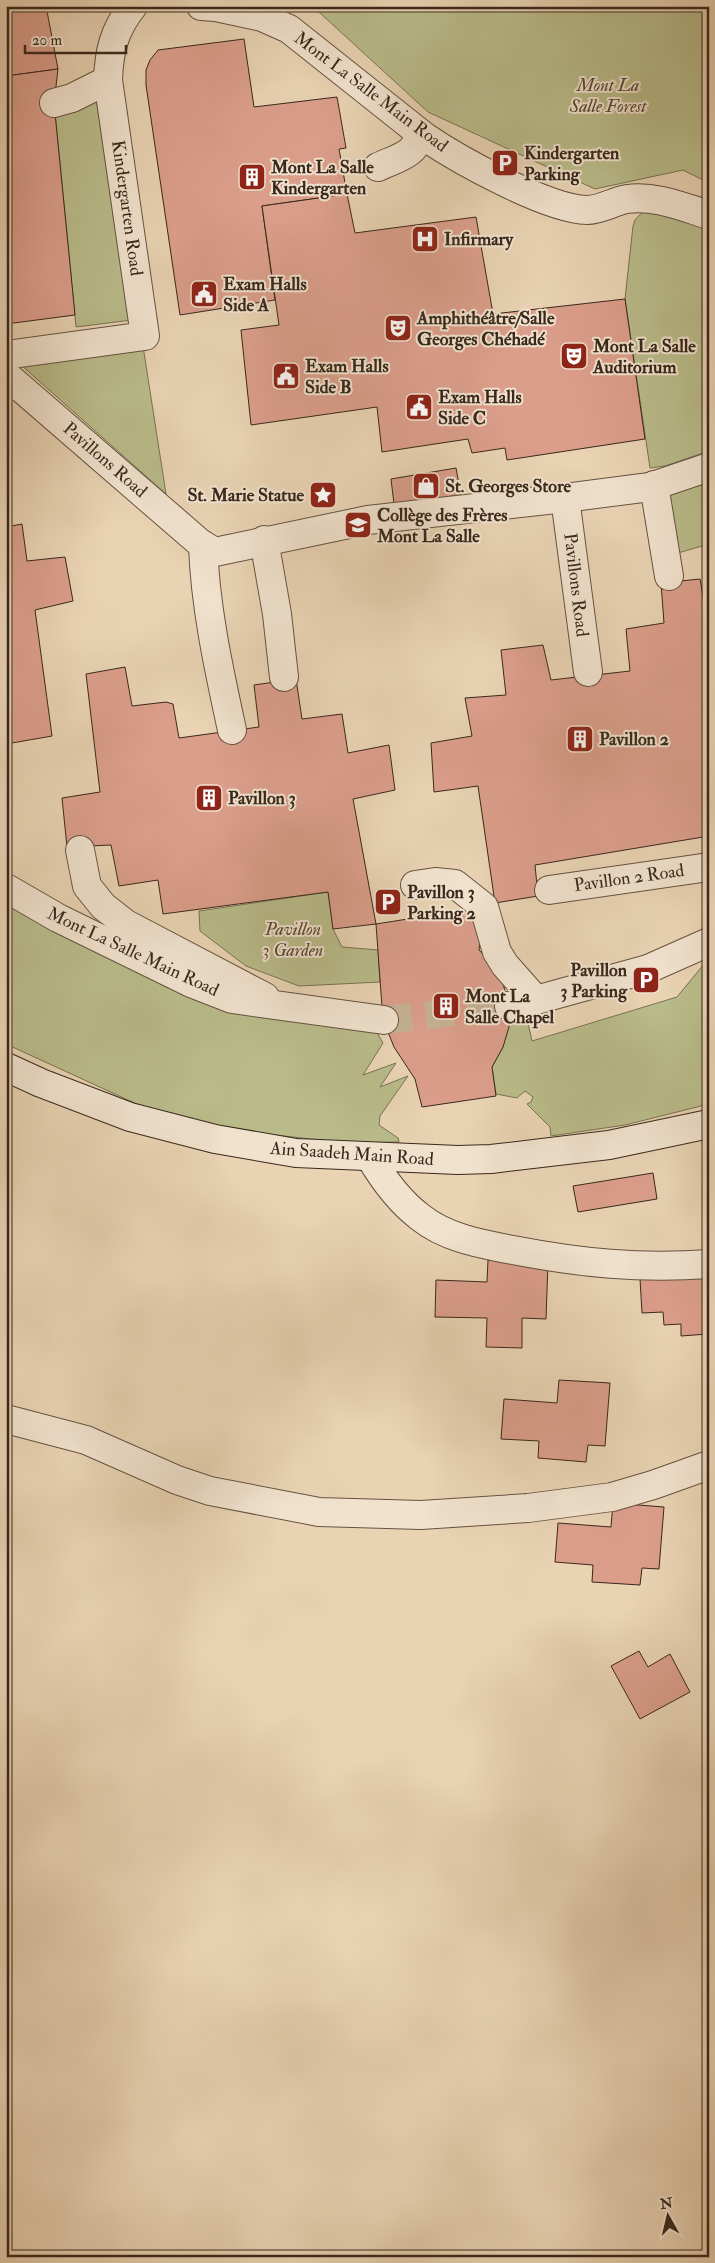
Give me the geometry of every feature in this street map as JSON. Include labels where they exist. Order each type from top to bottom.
[{"type":"street","name":"Kindergarten Road","points":[[6,355],[145,336],[108,80],[108,58],[111,48],[124,19],[133,6]]},
{"type":"street","name":"Mont La Salle Main Road","points":[[202,6],[223,8],[262,18],[289,30],[419,133],[441,148],[532,195],[587,210],[640,198],[663,201],[709,215]]},
{"type":"street","points":[[54,103],[72,98],[108,80]]},
{"type":"street","points":[[378,167],[409,152],[417,142],[419,133]]},
{"type":"street","name":"Pavillons Road","points":[[6,375],[203,545],[215,552],[264,540],[368,520],[565,498],[654,485],[709,467]]},
{"type":"street","points":[[654,485],[669,576]]},
{"type":"street","name":"Pavillons Road","points":[[565,498],[588,672]]},
{"type":"street","points":[[264,540],[277,614],[284,677]]},
{"type":"street","points":[[203,545],[204,567],[217,662],[232,730]]},
{"type":"street","points":[[80,850],[87,886],[103,906],[126,924],[231,977],[284,1007]]},
{"type":"street","name":"Pavillon 2 Road","points":[[549,890],[709,867]]},
{"type":"street","points":[[415,885],[435,882],[454,884],[484,907],[497,952],[505,965],[536,1000]]},
{"type":"street","name":"Mont La Salle Main Road","points":[[6,888],[58,918],[191,984],[232,999],[384,1020]]},
{"type":"street","points":[[509,1006],[648,968],[709,942]]},
{"type":"street","name":"Ain Saadeh Main Road","points":[[6,1067],[41,1083],[109,1109],[168,1127],[283,1152],[458,1160],[536,1155],[609,1145],[709,1124]]},
{"type":"street","points":[[370,1156],[381,1175],[408,1206],[421,1218],[454,1236],[488,1245],[581,1262],[660,1266],[709,1264]]},
{"type":"street","points":[[6,1419],[86,1440],[177,1480],[210,1492],[319,1512],[421,1515],[528,1508],[612,1497],[709,1465]]},
{"type":"green space","name":"Mont La Salle Forest","points":[[303,6],[709,6],[709,183],[683,170],[595,189],[428,112],[320,13]]},
{"type":"green space","points":[[106,81],[132,320],[76,327],[54,103]]},
{"type":"green space","points":[[647,207],[709,217],[709,451],[665,466],[650,468],[625,299],[633,226],[635,220]]},
{"type":"green space","points":[[143,346],[166,494],[21,365]]},
{"type":"green space","points":[[709,472],[709,544],[678,553],[666,488]]},
{"type":"green space","name":"Pavillon 3 Garden","points":[[328,892],[333,929],[342,947],[378,950],[380,982],[299,986],[246,966],[200,931],[199,911]]},
{"type":"green space","points":[[6,900],[111,957],[369,1019],[383,1043],[363,1075],[396,1063],[380,1087],[408,1076],[380,1116],[379,1125],[398,1138],[399,1142],[347,1143],[239,1131],[141,1106],[6,1044]]},
{"type":"green space","points":[[709,958],[709,1104],[625,1125],[551,1136],[550,1127],[527,1104],[531,1102],[533,1097],[525,1091],[517,1098],[496,1094],[492,1067],[503,1047],[509,1006],[523,1001],[532,1041],[677,997]]},
{"type":"building","points":[[6,6],[46,6],[58,69],[6,76]]},
{"type":"building","name":"Mont La Salle Kindergarten","points":[[244,39],[254,107],[337,97],[346,148],[339,149],[347,194],[262,206],[275,300],[180,315],[146,85],[146,70],[150,60],[158,50]]},
{"type":"building","points":[[58,69],[54,103],[75,315],[6,324],[6,76]]},
{"type":"building","points":[[347,194],[355,233],[476,217],[493,314],[625,299],[645,439],[507,460],[505,448],[472,453],[468,439],[382,452],[377,407],[251,425],[241,330],[279,325],[262,206]]},
{"type":"building","name":"St. Georges Store","points":[[456,468],[461,495],[394,504],[391,479]]},
{"type":"building","points":[[22,524],[27,561],[65,557],[73,601],[35,610],[52,736],[12,743],[6,695],[6,527]]},
{"type":"building","name":"Pavillon 2","points":[[700,579],[709,631],[709,836],[535,865],[538,896],[495,903],[478,786],[434,792],[431,743],[472,736],[465,698],[506,695],[501,650],[543,645],[551,680],[630,671],[626,629],[664,623],[661,583]]},
{"type":"building","name":"Pavillon 3","points":[[125,667],[132,706],[166,702],[173,704],[179,738],[259,727],[254,685],[296,679],[302,719],[342,714],[348,753],[389,745],[395,790],[353,799],[376,924],[333,929],[328,892],[163,914],[158,880],[119,886],[111,845],[67,847],[62,798],[100,792],[86,674]]},
{"type":"building","name":"Mont La Salle Chapel","points":[[484,907],[479,950],[500,972],[509,1006],[509,1027],[503,1047],[492,1067],[496,1096],[422,1107],[415,1079],[394,1047],[386,1027],[382,1007],[376,924]]},
{"type":"building","points":[[653,1173],[657,1199],[578,1212],[573,1186]]},
{"type":"building","points":[[488,1260],[548,1262],[546,1319],[522,1318],[522,1348],[486,1347],[487,1318],[435,1317],[436,1280],[487,1282]]},
{"type":"building","points":[[709,1275],[708,1334],[681,1336],[681,1324],[664,1325],[663,1312],[642,1313],[640,1279]]},
{"type":"building","points":[[559,1380],[610,1383],[605,1446],[588,1445],[586,1462],[538,1458],[539,1441],[501,1439],[504,1399],[557,1403]]},
{"type":"building","points":[[613,1503],[664,1507],[659,1569],[642,1568],[640,1585],[592,1582],[593,1565],[555,1562],[558,1523],[611,1527]]},
{"type":"building","points":[[639,1651],[648,1667],[670,1654],[690,1692],[640,1719],[611,1666]]},
{"type":"tunnel","points":[[384,1020],[509,1006]]},
{"type":"place","name":"Kindergarten Parking","points":[[505,163]]},
{"type":"place","name":"Mont La Salle Kindergarten","points":[[252,177]]},
{"type":"place","name":"Infirmary","points":[[425,239]]},
{"type":"place","name":"Exam Halls Side A","points":[[204,294]]},
{"type":"place","name":"Amphithéâtre/Salle Georges Chéhadé","points":[[398,328]]},
{"type":"place","name":"Mont La Salle Auditorium","points":[[574,356]]},
{"type":"place","name":"Exam Halls Side B","points":[[286,376]]},
{"type":"place","name":"Exam Halls Side C","points":[[419,407]]},
{"type":"place","name":"St. Georges Store","points":[[426,486]]},
{"type":"place","name":"St. Marie Statue","points":[[323,495]]},
{"type":"place","name":"Collège des Frères Mont La Salle","points":[[358,525]]},
{"type":"place","name":"Pavillon 2","points":[[580,739]]},
{"type":"place","name":"Pavillon 3","points":[[209,798]]},
{"type":"place","name":"Pavillon 3 Parking 2","points":[[388,902]]},
{"type":"place","name":"Pavillon 3 Parking","points":[[646,980]]},
{"type":"place","name":"Mont La Salle Chapel","points":[[446,1006]]}]
